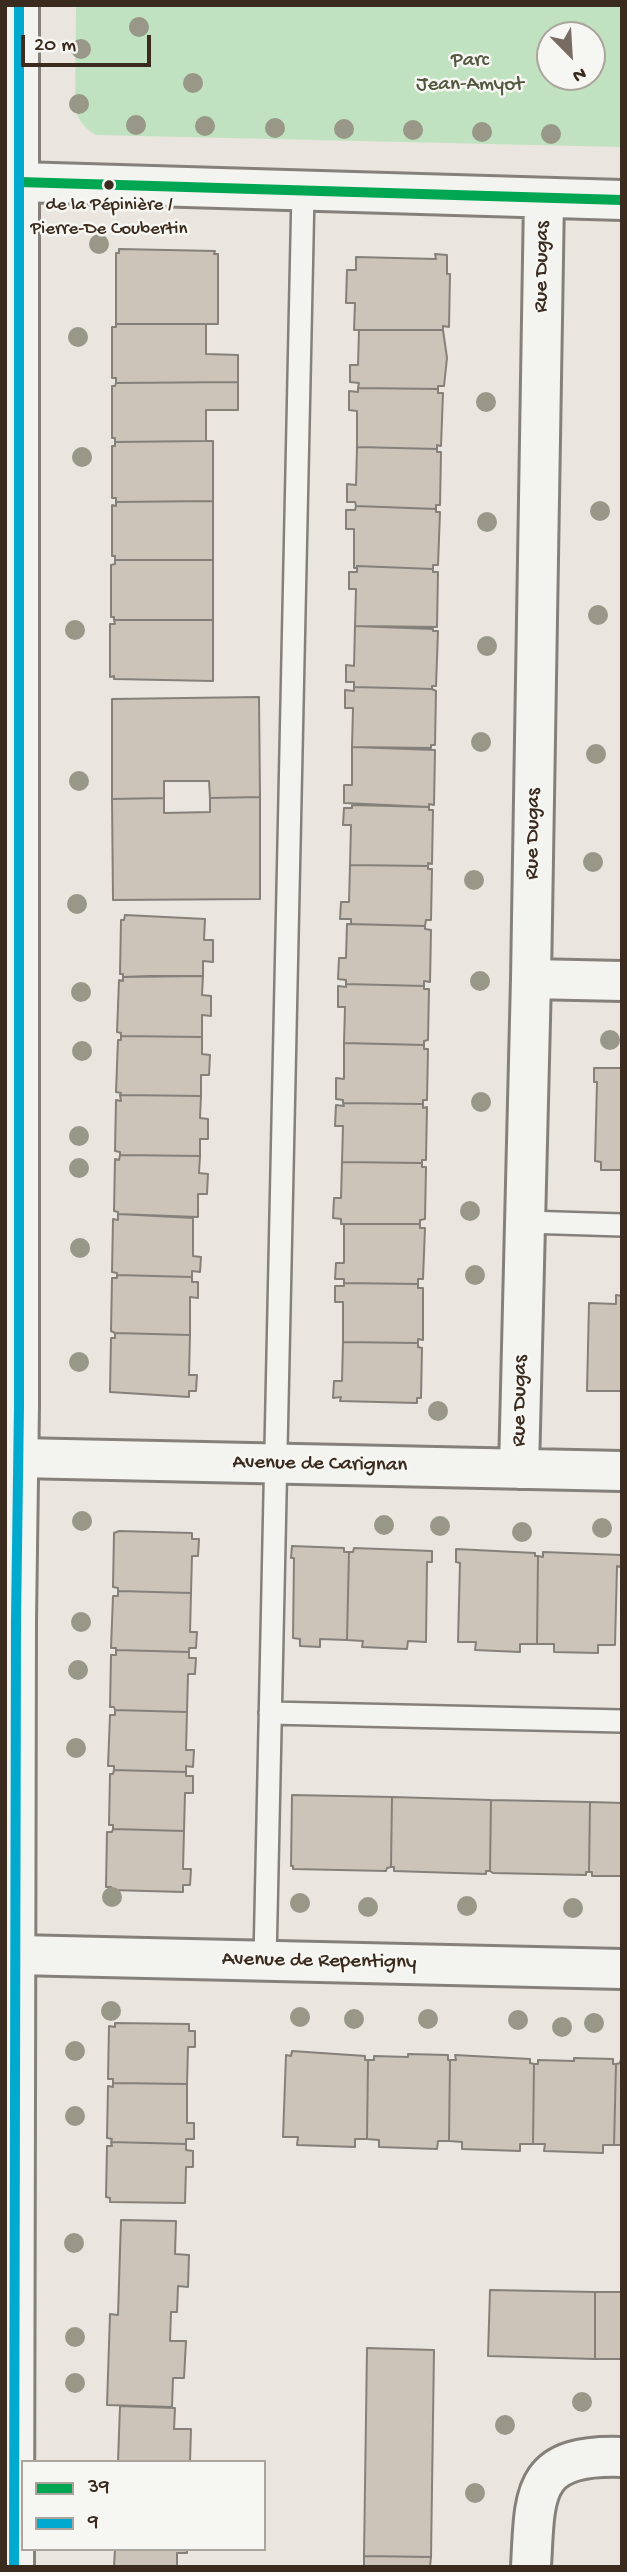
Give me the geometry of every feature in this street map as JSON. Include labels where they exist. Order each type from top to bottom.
[{"type":"street","points":[[14,2567],[10,2060],[17,1955],[11,1622],[12,784],[19,5]]},
{"type":"street","points":[[19,182],[622,200]]},
{"type":"street","name":"Rue Dugas","points":[[519,1469],[531,979],[544,199]]},
{"type":"street","points":[[531,979],[622,981]]},
{"type":"street","name":"Avenue de Carignan","points":[[12,1457],[622,1471]]},
{"type":"street","name":"Avenue de Repentigny","points":[[17,1955],[622,1969]]},
{"type":"street","points":[[531,2567],[537,2494],[547,2476],[571,2461],[601,2456],[622,2457]]},
{"type":"lane","points":[[265,1960],[303,192]]},
{"type":"lane","points":[[525,1222],[622,1225]]},
{"type":"lane","points":[[270,1713],[622,1721]]},
{"type":"green space","name":"Parc Jean-Amyot","points":[[76,5],[622,5],[622,147],[96,135],[78,118],[75,109]]},
{"type":"building","points":[[119,249],[215,251],[214,254],[218,254],[218,324],[116,324],[116,253],[119,253]]},
{"type":"building","points":[[435,254],[447,255],[447,274],[450,274],[449,327],[443,326],[443,330],[354,330],[355,303],[346,303],[347,270],[356,270],[356,257],[436,259]]},
{"type":"building","points":[[116,324],[206,324],[206,354],[238,355],[238,382],[116,383],[116,378],[112,378],[112,327],[116,327]]},
{"type":"building","points":[[359,330],[443,330],[447,358],[444,386],[438,386],[438,389],[358,388],[359,383],[350,382],[350,365],[358,365]]},
{"type":"building","points":[[238,382],[238,410],[206,410],[206,441],[115,442],[115,438],[112,438],[112,386],[116,383]]},
{"type":"building","points":[[358,388],[438,389],[438,393],[443,393],[441,446],[437,445],[437,449],[357,447],[357,411],[349,410],[349,391],[358,392]]},
{"type":"building","points":[[213,441],[213,501],[116,502],[116,498],[112,498],[112,446],[115,446],[115,442]]},
{"type":"building","points":[[357,447],[437,449],[437,452],[441,452],[440,505],[436,505],[436,509],[356,506],[355,502],[347,502],[347,484],[356,485]]},
{"type":"building","points":[[213,501],[213,560],[115,560],[115,556],[112,556],[112,505],[116,506],[116,502]]},
{"type":"building","points":[[356,506],[436,509],[436,512],[440,512],[438,565],[433,565],[433,569],[354,568],[354,529],[346,529],[346,510],[355,510]]},
{"type":"building","points":[[115,560],[213,560],[213,620],[114,620],[114,617],[111,617],[111,565],[115,564]]},
{"type":"building","points":[[357,566],[433,569],[433,572],[438,572],[437,627],[355,626],[356,589],[349,589],[349,572],[357,572]]},
{"type":"building","points":[[114,620],[213,620],[213,681],[110,677],[110,624],[115,624]]},
{"type":"building","points":[[355,626],[438,631],[436,686],[432,686],[432,689],[354,687],[354,682],[346,682],[346,665],[354,666]]},
{"type":"building","points":[[354,687],[436,691],[435,745],[431,745],[431,748],[352,747],[353,708],[345,708],[345,690],[354,691]]},
{"type":"building","points":[[259,697],[260,797],[210,798],[209,781],[164,781],[164,798],[112,799],[112,699]]},
{"type":"building","points":[[352,747],[435,750],[434,805],[429,804],[429,807],[344,803],[344,785],[352,785]]},
{"type":"building","points":[[260,797],[260,899],[113,900],[112,799],[164,798],[164,813],[210,812],[210,798]]},
{"type":"building","points":[[352,805],[429,807],[429,810],[433,810],[432,864],[350,865],[351,825],[343,825],[344,808],[352,808]]},
{"type":"building","points":[[350,865],[428,866],[428,869],[432,869],[431,920],[426,920],[425,926],[351,924],[351,919],[340,919],[341,902],[349,902]]},
{"type":"building","points":[[125,915],[205,919],[204,940],[213,940],[213,962],[203,961],[203,976],[123,977],[123,974],[120,974],[121,920],[124,920]]},
{"type":"building","points":[[347,924],[425,926],[425,929],[431,930],[430,982],[424,981],[424,986],[346,984],[346,980],[338,979],[339,958],[346,958]]},
{"type":"building","points":[[203,976],[202,995],[211,996],[211,1016],[202,1015],[202,1037],[121,1036],[121,1033],[117,1032],[119,980],[123,981],[123,977]]},
{"type":"building","points":[[346,984],[424,986],[424,989],[429,989],[428,1040],[424,1041],[424,1045],[344,1043],[345,1007],[338,1007],[338,986],[346,987]]},
{"type":"building","points":[[121,1036],[202,1037],[202,1054],[210,1055],[209,1075],[201,1075],[201,1096],[120,1095],[121,1093],[116,1092],[118,1040],[121,1040]]},
{"type":"building","points":[[344,1043],[424,1045],[424,1049],[428,1049],[427,1100],[423,1100],[423,1104],[343,1103],[343,1100],[336,1099],[336,1078],[344,1079]]},
{"type":"building","points":[[594,1068],[622,1068],[622,1170],[601,1170],[601,1162],[595,1161],[597,1082],[594,1082]]},
{"type":"building","points":[[120,1095],[201,1096],[200,1118],[208,1119],[208,1139],[200,1139],[200,1156],[120,1155],[120,1152],[115,1151],[116,1100],[121,1101]]},
{"type":"building","points":[[343,1103],[423,1104],[423,1108],[427,1107],[426,1160],[422,1160],[422,1163],[342,1162],[343,1126],[335,1126],[336,1105],[344,1106]]},
{"type":"building","points":[[120,1155],[200,1156],[199,1173],[208,1174],[207,1194],[198,1194],[198,1217],[118,1214],[114,1211],[115,1159],[119,1160]]},
{"type":"building","points":[[342,1162],[422,1163],[422,1167],[426,1167],[425,1219],[420,1220],[420,1224],[341,1224],[341,1219],[333,1218],[334,1198],[341,1198]]},
{"type":"building","points":[[118,1214],[193,1218],[193,1256],[201,1257],[200,1272],[192,1271],[192,1277],[117,1275],[112,1272],[113,1219],[118,1220]]},
{"type":"building","points":[[344,1224],[420,1224],[420,1228],[425,1228],[423,1279],[418,1279],[418,1284],[344,1283],[344,1279],[335,1279],[336,1263],[344,1263]]},
{"type":"building","points":[[117,1275],[192,1277],[192,1282],[198,1282],[198,1298],[190,1297],[190,1335],[111,1331],[112,1278],[117,1278]]},
{"type":"building","points":[[344,1283],[418,1284],[418,1288],[423,1288],[423,1340],[418,1339],[418,1343],[343,1342],[343,1302],[335,1302],[335,1286],[344,1286]]},
{"type":"building","points":[[616,1295],[622,1296],[622,1391],[587,1391],[589,1303],[616,1304]]},
{"type":"building","points":[[115,1333],[190,1335],[189,1375],[197,1375],[196,1391],[189,1391],[189,1397],[110,1392],[111,1338],[115,1338]]},
{"type":"building","points":[[343,1342],[418,1343],[418,1347],[422,1348],[421,1398],[417,1398],[417,1403],[340,1401],[341,1397],[333,1398],[334,1381],[342,1381]]},
{"type":"building","points":[[114,1533],[192,1533],[192,1539],[199,1539],[198,1556],[192,1556],[191,1593],[118,1591],[118,1588],[113,1587]]},
{"type":"building","points":[[292,1546],[344,1548],[344,1552],[349,1552],[347,1640],[320,1639],[320,1647],[300,1646],[300,1639],[293,1638]]},
{"type":"building","points":[[354,1548],[432,1551],[432,1562],[427,1562],[426,1642],[408,1641],[407,1649],[362,1647],[363,1641],[347,1640],[349,1552],[353,1552]]},
{"type":"building","points":[[456,1549],[535,1553],[535,1556],[538,1556],[537,1644],[520,1644],[520,1652],[475,1650],[476,1642],[458,1642],[460,1563],[456,1562]]},
{"type":"building","points":[[543,1552],[622,1555],[621,1567],[617,1566],[615,1645],[598,1645],[598,1653],[554,1652],[554,1644],[537,1644],[538,1556],[543,1557]]},
{"type":"building","points":[[118,1591],[191,1593],[190,1632],[197,1632],[196,1648],[189,1648],[189,1652],[111,1648],[113,1596],[118,1596]]},
{"type":"building","points":[[116,1650],[189,1652],[189,1658],[196,1658],[195,1674],[188,1674],[187,1712],[115,1710],[110,1707],[111,1655],[116,1655]]},
{"type":"building","points":[[115,1710],[187,1712],[186,1750],[194,1750],[193,1767],[186,1766],[186,1772],[114,1770],[114,1766],[108,1766],[110,1715],[115,1715]]},
{"type":"building","points":[[114,1770],[186,1772],[186,1776],[193,1776],[193,1793],[185,1793],[184,1831],[113,1829],[113,1825],[109,1825],[110,1774],[113,1774]]},
{"type":"building","points":[[292,1795],[392,1797],[391,1867],[386,1871],[293,1869]]},
{"type":"building","points":[[392,1797],[491,1800],[490,1871],[486,1871],[486,1874],[394,1871],[394,1867],[391,1867]]},
{"type":"building","points":[[491,1800],[590,1802],[589,1872],[586,1872],[586,1875],[490,1871]]},
{"type":"building","points":[[590,1802],[622,1803],[622,1876],[592,1876],[592,1872],[589,1872]]},
{"type":"building","points":[[113,1829],[184,1831],[183,1869],[191,1869],[190,1885],[183,1885],[183,1892],[111,1890],[111,1887],[106,1887],[107,1832],[112,1832]]},
{"type":"building","points":[[115,2023],[189,2024],[189,2031],[195,2031],[195,2047],[188,2047],[187,2084],[113,2083],[113,2079],[108,2079],[109,2026],[115,2027]]},
{"type":"building","points":[[292,2051],[365,2056],[365,2060],[368,2060],[367,2139],[355,2139],[355,2147],[297,2145],[298,2137],[283,2137],[286,2055],[291,2056]]},
{"type":"building","points":[[408,2054],[448,2055],[450,2060],[449,2141],[438,2141],[437,2149],[379,2147],[379,2140],[367,2139],[368,2060],[374,2060],[374,2056],[408,2057]]},
{"type":"building","points":[[455,2055],[530,2059],[530,2063],[534,2064],[533,2144],[520,2144],[520,2151],[462,2149],[462,2142],[449,2141],[450,2060],[456,2060]]},
{"type":"building","points":[[574,2058],[613,2059],[613,2064],[616,2064],[614,2145],[603,2145],[603,2153],[544,2151],[545,2144],[533,2144],[534,2064],[538,2064],[538,2060],[574,2061]]},
{"type":"building","points":[[621,2059],[622,2145],[614,2145],[616,2064],[620,2063]]},
{"type":"building","points":[[113,2083],[187,2084],[187,2123],[194,2123],[194,2139],[186,2139],[186,2144],[111,2142],[112,2139],[107,2138],[108,2086],[113,2087]]},
{"type":"building","points":[[111,2142],[186,2144],[186,2150],[193,2151],[193,2167],[186,2167],[185,2203],[110,2202],[110,2198],[106,2197],[107,2146],[112,2146]]},
{"type":"building","points":[[121,2220],[176,2221],[175,2254],[189,2255],[188,2287],[178,2286],[177,2312],[171,2312],[170,2341],[186,2341],[184,2378],[173,2378],[172,2407],[107,2405],[110,2314],[118,2315]]},
{"type":"building","points":[[490,2290],[595,2292],[595,2359],[488,2356]]},
{"type":"building","points":[[595,2292],[622,2292],[622,2359],[595,2359]]},
{"type":"building","points":[[367,2348],[434,2350],[431,2557],[364,2556]]},
{"type":"building","points":[[120,2406],[175,2408],[174,2429],[191,2429],[190,2460],[118,2460]]},
{"type":"building","points":[[115,2551],[187,2551],[177,2553],[177,2567],[114,2567]]},
{"type":"building","points":[[364,2556],[431,2557],[430,2567],[364,2567]]},
{"type":"transit line","name":"9","points":[[14,2567],[19,1406],[19,5]]},
{"type":"transit line","name":"39","points":[[19,182],[622,200]]},
{"type":"place","name":"de la Pépinière / Pierre-De Coubertin","points":[[109,185]]}]
